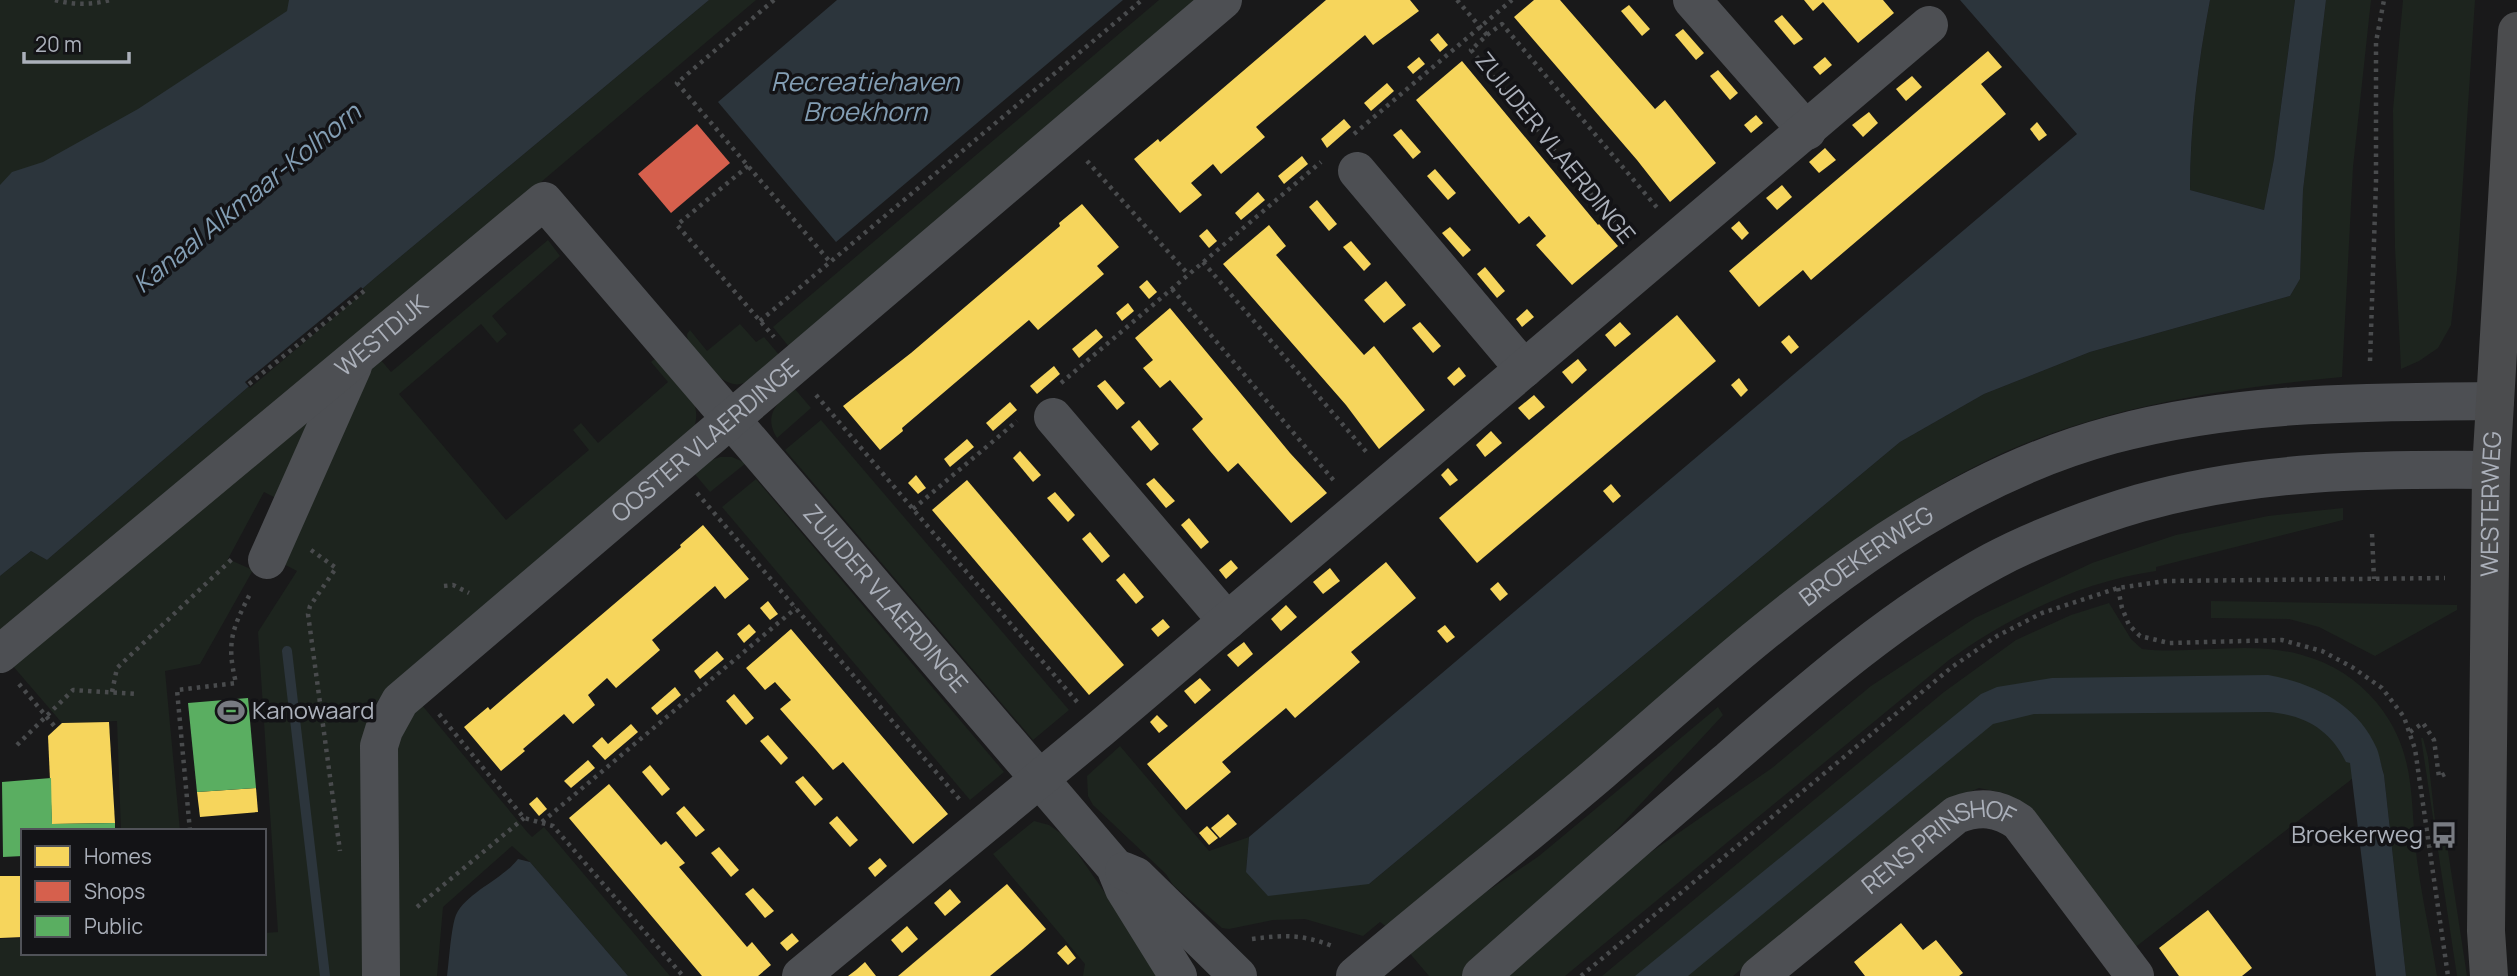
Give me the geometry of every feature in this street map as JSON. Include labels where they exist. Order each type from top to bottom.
[{"type":"main road","name":"WESTERWEG","points":[[2489,976],[2486,930],[2504,470],[2517,31]]},
{"type":"street","name":"OOSTER VLAERDINGE","points":[[381,976],[379,746],[383,730],[400,701],[1223,0]]},
{"type":"street","points":[[1692,0],[1807,131]]},
{"type":"street","name":"ZUIJDER VLAERDINGE","points":[[801,976],[1100,729],[1929,26]]},
{"type":"street","points":[[1346,153],[1524,369]]},
{"type":"street","name":"WESTDIJK","points":[[8,667],[357,358],[544,201],[730,418]]},
{"type":"street","points":[[251,558],[357,358]]},
{"type":"street","name":"BROEKERWEG","points":[[1345,961],[1564,804],[1751,644],[1831,580],[1906,527],[1984,484],[2052,454],[2170,420],[2335,402],[2506,401]]},
{"type":"street","points":[[1046,405],[1227,621]]},
{"type":"street","name":"ZUIJDER VLAERDINGE","points":[[730,418],[1115,867],[1124,888],[1178,976]]},
{"type":"street","points":[[1481,976],[1617,855],[1828,675],[1932,597],[1994,560],[2048,536],[2140,503],[2277,475],[2340,470],[2504,470]]},
{"type":"street","name":"RENS PRINSHOF","points":[[1773,972],[1956,815],[1970,809],[1984,808],[1994,809],[2019,822],[2135,976]]},
{"type":"street","name":"ZUIJDER VLAERDINGE","points":[[1115,867],[1136,876],[1228,966]]},
{"type":"path","points":[[55,0],[95,4],[110,0]]},
{"type":"path","points":[[775,0],[677,83],[831,263]]},
{"type":"path","points":[[760,321],[1142,0]]},
{"type":"path","name":"ZUIJDER VLAERDINGE","points":[[1457,0],[1487,35]]},
{"type":"path","points":[[913,509],[1046,405],[1203,262],[1346,153],[1512,0]]},
{"type":"path","points":[[2370,361],[2376,182],[2376,42],[2384,0]]},
{"type":"path","name":"ZUIJDER VLAERDINGE","points":[[1649,264],[1471,50],[1487,35],[1502,24],[1681,237]]},
{"type":"path","points":[[748,166],[677,225],[771,334]]},
{"type":"path","points":[[1107,182],[1188,275]]},
{"type":"path","points":[[1203,262],[1391,481]]},
{"type":"path","points":[[1171,289],[1358,509]]},
{"type":"path","points":[[249,384],[364,291]]},
{"type":"path","points":[[834,415],[1100,729]]},
{"type":"path","points":[[715,514],[983,826]]},
{"type":"path","points":[[2372,534],[2374,579]]},
{"type":"path","points":[[305,545],[336,568],[310,606],[308,614],[341,853]]},
{"type":"path","points":[[112,692],[117,668],[251,558]]},
{"type":"path","points":[[190,829],[177,690],[236,683],[230,658],[232,629],[251,558]]},
{"type":"path","points":[[1581,976],[1952,667],[1997,636],[2042,613],[2118,588],[2165,581],[2445,578]]},
{"type":"path","points":[[2118,588],[2129,625],[2140,636],[2169,643],[2281,640],[2322,651],[2352,667],[2382,688],[2404,717],[2415,749],[2448,976]]},
{"type":"path","points":[[542,823],[796,608]]},
{"type":"path","points":[[8,667],[55,727]]},
{"type":"path","points":[[17,744],[73,690],[137,694]]},
{"type":"path","points":[[2410,732],[2423,723],[2434,740],[2439,777],[2445,774]]},
{"type":"path","points":[[455,733],[524,818],[553,826],[683,976]]},
{"type":"path","points":[[380,938],[524,818]]},
{"type":"path","points":[[1228,966],[1252,939],[1284,936],[1310,937],[1345,961]]},
{"type":"shaded area","points":[[0,0],[324,0],[0,220]]},
{"type":"shaded area","points":[[709,0],[756,0],[0,640],[0,576],[31,551],[47,560],[376,277]]},
{"type":"shaded area","points":[[1159,0],[1200,0],[790,348],[773,327]]},
{"type":"shaded area","points":[[2210,0],[2295,0],[2274,159],[2264,210],[2190,190],[2191,142]]},
{"type":"shaded area","points":[[2326,0],[2371,0],[2353,167],[2342,377],[2214,393],[2129,410],[2047,435],[2007,451],[1941,485],[1838,552],[1392,931],[1380,922],[1363,936],[1305,919],[1273,920],[1222,928],[1173,885],[1166,874],[1093,805],[1088,796],[1087,776],[1120,746],[1209,851],[1249,837],[1246,872],[1369,884],[1900,442],[1984,394],[2090,352],[2290,296],[2300,279],[2303,190]]},
{"type":"shaded area","points":[[2403,0],[2475,0],[2451,325],[2438,348],[2401,369],[2395,248],[2393,110]]},
{"type":"shaded area","points":[[548,240],[560,256],[492,316],[507,334],[497,343],[481,324],[399,394],[506,520],[589,450],[573,430],[581,423],[598,443],[668,382],[651,362],[659,355],[688,390],[696,409],[696,419],[693,430],[408,670],[373,708],[363,739],[364,976],[0,976],[0,939],[21,938],[21,955],[266,955],[266,933],[278,932],[258,632],[297,571],[274,559],[357,383],[380,359],[391,372]]},
{"type":"shaded area","points":[[740,324],[756,342],[764,337],[781,357],[749,381],[736,384],[720,378],[713,371],[688,343],[687,334],[690,330],[707,351]]},
{"type":"shaded area","points":[[794,388],[811,408],[777,438],[771,423],[774,410]]},
{"type":"shaded area","points":[[321,393],[286,503],[264,492],[228,559],[253,570],[200,664],[165,671],[180,829],[121,829],[117,721],[62,723],[6,658]]},
{"type":"shaded area","points":[[821,420],[1069,710],[1033,740],[785,450]]},
{"type":"shaded area","points":[[732,457],[746,463],[710,492],[694,473],[709,461]]},
{"type":"shaded area","points":[[756,479],[1004,772],[970,800],[722,507]]},
{"type":"shaded area","points":[[2343,508],[2343,520],[2156,567],[2156,571],[2101,583],[2022,615],[1949,660],[1565,976],[1503,976],[1641,859],[1772,768],[1871,686],[1975,618],[2092,563],[2176,535],[2268,516]]},
{"type":"shaded area","points":[[2211,601],[2457,605],[2457,610],[2375,656],[2319,627],[2289,619],[2211,618]]},
{"type":"shaded area","points":[[2109,603],[2131,639],[2142,649],[2242,648],[2302,655],[2343,673],[2361,686],[2377,703],[2390,722],[2406,759],[2419,875],[2437,976],[2406,976],[2384,775],[2379,758],[2133,949],[2004,793],[1979,788],[1940,804],[1733,976],[1602,976],[1944,692],[2016,640],[2071,615]]},
{"type":"shaded area","points":[[421,704],[528,833],[532,837],[544,827],[670,976],[628,976],[530,862],[512,846],[443,907],[437,976],[395,976],[398,734]]},
{"type":"shaded area","points":[[1718,707],[1723,715],[1584,865],[1468,976],[1429,976],[1407,950],[1448,918],[1539,856]]},
{"type":"shaded area","points":[[2421,738],[2428,757],[2437,838],[2446,838],[2467,976],[2457,976]]},
{"type":"shaded area","points":[[1034,821],[1049,825],[1066,837],[1163,976],[1083,976],[1085,964],[993,854]]},
{"type":"water","name":"Kanaal Alkmaar-Kolhorn","points":[[289,0],[709,0],[376,277],[47,560],[31,551],[0,576],[0,185],[12,172],[43,162],[138,109],[287,11]]},
{"type":"water","name":"Recreatiehaven Broekhorn","points":[[837,0],[1123,0],[836,242],[718,102]]},
{"type":"water","points":[[1960,0],[2210,0],[2191,142],[2190,190],[2264,210],[2274,159],[2295,0],[2326,0],[2303,190],[2300,279],[2290,296],[2090,352],[1984,394],[1900,442],[1369,884],[1268,896],[1246,872],[1249,837],[2077,134]]},
{"type":"water","points":[[2268,675],[2301,684],[2332,698],[2358,720],[2377,749],[2384,775],[2406,976],[2376,976],[2350,763],[2346,762],[2340,750],[2324,732],[2315,726],[2294,716],[2269,712],[2034,714],[1993,724],[1688,976],[1635,976],[1981,694],[1997,687],[2052,678]]},
{"type":"water","points":[[518,859],[530,862],[628,976],[447,976],[456,915],[468,900]]},
{"type":"pier","points":[[361,287],[365,291],[250,388],[245,382]]},
{"type":"building: Homes","points":[[1326,0],[1410,0],[1419,11],[1373,45],[1365,35],[1256,127],[1265,137],[1221,174],[1213,164],[1191,183],[1202,195],[1180,213],[1134,159],[1158,139],[1160,142]]},
{"type":"building: Homes","points":[[1534,0],[1560,0],[1655,109],[1665,100],[1716,163],[1670,202],[1514,17]]},
{"type":"building: Homes","points":[[1804,0],[1883,0],[1894,13],[1858,43],[1823,2],[1813,11]]},
{"type":"building: Homes","points":[[1629,5],[1650,29],[1642,36],[1621,11]]},
{"type":"building: Homes","points":[[1782,15],[1803,39],[1794,45],[1774,21]]},
{"type":"building: Homes","points":[[1683,29],[1704,53],[1696,60],[1675,35]]},
{"type":"building: Homes","points":[[1438,33],[1448,45],[1440,52],[1430,40]]},
{"type":"building: Homes","points":[[1988,51],[2002,67],[1981,84],[2006,114],[1811,280],[1803,270],[1759,307],[1729,271]]},
{"type":"building: Homes","points":[[1419,57],[1425,64],[1413,74],[1407,67]]},
{"type":"building: Homes","points":[[1825,57],[1832,65],[1820,75],[1813,67]]},
{"type":"building: Homes","points":[[1462,61],[1618,246],[1572,285],[1536,245],[1546,236],[1529,216],[1519,224],[1416,100]]},
{"type":"building: Homes","points":[[1718,70],[1738,93],[1730,100],[1710,76]]},
{"type":"building: Homes","points":[[1912,76],[1922,87],[1906,101],[1896,89]]},
{"type":"building: Homes","points":[[1387,83],[1394,91],[1371,111],[1364,103]]},
{"type":"building: Homes","points":[[1869,112],[1878,123],[1863,137],[1852,125]]},
{"type":"building: Homes","points":[[1756,115],[1763,123],[1751,133],[1744,125]]},
{"type":"building: Homes","points":[[1344,119],[1351,127],[1327,148],[1321,139]]},
{"type":"building: Homes","points":[[2037,122],[2047,135],[2039,141],[2030,129]]},
{"type":"building: Homes","points":[[1401,129],[1421,152],[1413,159],[1393,135]]},
{"type":"building: Homes","points":[[1825,148],[1836,160],[1819,173],[1809,162]]},
{"type":"building: Homes","points":[[1302,156],[1308,164],[1284,184],[1278,176]]},
{"type":"building: Homes","points":[[1435,169],[1456,193],[1448,200],[1427,176]]},
{"type":"building: Homes","points":[[1782,185],[1792,197],[1777,210],[1766,198]]},
{"type":"building: Homes","points":[[1258,192],[1265,200],[1241,220],[1235,213]]},
{"type":"building: Homes","points":[[1317,200],[1337,224],[1329,231],[1309,207]]},
{"type":"building: Homes","points":[[1082,204],[1119,247],[1097,266],[1104,274],[1038,330],[1029,320],[902,428],[903,431],[880,450],[843,406],[911,353],[1060,226],[1059,223]]},
{"type":"building: Homes","points":[[1739,221],[1749,233],[1742,240],[1731,228]]},
{"type":"building: Homes","points":[[1269,225],[1286,246],[1276,255],[1364,355],[1374,346],[1425,410],[1379,449],[1346,405],[1223,264]]},
{"type":"building: Homes","points":[[1450,227],[1471,250],[1463,257],[1442,233]]},
{"type":"building: Homes","points":[[1207,229],[1217,241],[1209,248],[1199,236]]},
{"type":"building: Homes","points":[[1351,241],[1371,264],[1364,271],[1343,247]]},
{"type":"building: Homes","points":[[1485,267],[1505,291],[1497,298],[1477,274]]},
{"type":"building: Homes","points":[[1147,280],[1157,292],[1149,299],[1139,287]]},
{"type":"building: Homes","points":[[1386,281],[1406,305],[1384,323],[1364,300]]},
{"type":"building: Homes","points":[[1128,303],[1134,311],[1122,321],[1116,313]]},
{"type":"building: Homes","points":[[1170,308],[1290,453],[1327,493],[1291,523],[1238,463],[1228,472],[1210,451],[1192,429],[1203,419],[1170,380],[1160,388],[1143,368],[1153,360],[1135,338]]},
{"type":"building: Homes","points":[[1527,309],[1534,317],[1522,327],[1516,319]]},
{"type":"building: Homes","points":[[1677,315],[1716,361],[1477,563],[1439,518]]},
{"type":"building: Homes","points":[[1420,322],[1441,346],[1433,353],[1412,328]]},
{"type":"building: Homes","points":[[1620,322],[1631,334],[1615,347],[1605,335]]},
{"type":"building: Homes","points":[[1096,329],[1103,337],[1079,358],[1072,349]]},
{"type":"building: Homes","points":[[1789,335],[1799,347],[1791,354],[1781,342]]},
{"type":"building: Homes","points":[[1578,359],[1587,370],[1572,384],[1562,372]]},
{"type":"building: Homes","points":[[1054,366],[1060,374],[1037,394],[1030,386]]},
{"type":"building: Homes","points":[[1459,367],[1466,376],[1454,386],[1447,378]]},
{"type":"building: Homes","points":[[1739,378],[1748,390],[1741,397],[1731,385]]},
{"type":"building: Homes","points":[[1105,380],[1125,403],[1117,410],[1097,386]]},
{"type":"building: Homes","points":[[1534,395],[1545,407],[1529,420],[1518,408]]},
{"type":"building: Homes","points":[[1010,402],[1017,410],[993,431],[986,423]]},
{"type":"building: Homes","points":[[1139,420],[1159,444],[1151,451],[1131,427]]},
{"type":"building: Homes","points":[[1491,431],[1502,443],[1485,457],[1476,445]]},
{"type":"building: Homes","points":[[967,439],[974,447],[950,467],[944,459]]},
{"type":"building: Homes","points":[[1020,451],[1041,475],[1033,482],[1013,458]]},
{"type":"building: Homes","points":[[1448,468],[1458,480],[1450,486],[1441,475]]},
{"type":"building: Homes","points":[[916,475],[926,488],[918,494],[908,483]]},
{"type":"building: Homes","points":[[1154,478],[1175,501],[1166,508],[1146,484]]},
{"type":"building: Homes","points":[[967,480],[1124,665],[1089,695],[932,510]]},
{"type":"building: Homes","points":[[1611,484],[1621,496],[1613,503],[1603,491]]},
{"type":"building: Homes","points":[[1055,492],[1075,515],[1068,522],[1047,498]]},
{"type":"building: Homes","points":[[1189,518],[1209,542],[1201,549],[1181,525]]},
{"type":"building: Homes","points":[[703,525],[749,579],[725,599],[715,586],[652,640],[660,650],[616,688],[607,678],[588,695],[595,705],[573,724],[564,714],[501,771],[464,727],[488,707],[490,710],[681,547],[680,545]]},
{"type":"building: Homes","points":[[1090,532],[1110,556],[1102,563],[1082,539]]},
{"type":"building: Homes","points":[[1231,560],[1238,568],[1226,579],[1219,570]]},
{"type":"building: Homes","points":[[1386,562],[1416,598],[1351,652],[1360,662],[1295,718],[1286,708],[1222,762],[1231,772],[1186,810],[1147,764]]},
{"type":"building: Homes","points":[[1330,568],[1340,581],[1323,594],[1313,582]]},
{"type":"building: Homes","points":[[1124,573],[1144,597],[1136,604],[1116,580]]},
{"type":"building: Homes","points":[[1498,582],[1508,594],[1500,601],[1490,589]]},
{"type":"building: Homes","points":[[768,601],[778,614],[770,620],[760,608]]},
{"type":"building: Homes","points":[[1286,605],[1297,617],[1281,631],[1271,619]]},
{"type":"building: Homes","points":[[1163,619],[1170,627],[1158,637],[1151,629]]},
{"type":"building: Homes","points":[[749,624],[756,632],[744,643],[737,634]]},
{"type":"building: Homes","points":[[1445,625],[1455,637],[1447,643],[1437,631]]},
{"type":"building: Homes","points":[[791,629],[948,814],[913,844],[843,762],[833,770],[780,709],[791,700],[775,682],[765,690],[746,668]]},
{"type":"building: Homes","points":[[1244,642],[1253,654],[1238,667],[1227,655]]},
{"type":"building: Homes","points":[[717,651],[724,659],[700,679],[694,671]]},
{"type":"building: Homes","points":[[1200,678],[1211,690],[1195,704],[1184,691]]},
{"type":"building: Homes","points":[[675,687],[681,695],[657,715],[651,708]]},
{"type":"building: Homes","points":[[734,694],[754,718],[746,725],[726,701]]},
{"type":"building: Homes","points":[[1157,715],[1168,726],[1159,733],[1150,722]]},
{"type":"building: Homes","points":[[109,722],[115,823],[52,824],[48,736],[62,723]]},
{"type":"building: Homes","points":[[631,724],[638,732],[605,760],[592,746],[602,737],[608,744]]},
{"type":"building: Homes","points":[[768,735],[788,758],[781,765],[760,741]]},
{"type":"building: Homes","points":[[588,760],[595,768],[571,788],[564,781]]},
{"type":"building: Homes","points":[[650,765],[670,789],[662,796],[642,772]]},
{"type":"building: Homes","points":[[803,776],[823,799],[815,806],[795,782]]},
{"type":"building: Homes","points":[[609,784],[661,845],[666,841],[685,863],[679,867],[747,947],[752,942],[771,965],[758,976],[702,976],[569,818]]},
{"type":"building: Homes","points":[[256,788],[258,812],[200,817],[197,792]]},
{"type":"building: Homes","points":[[537,797],[547,809],[539,816],[529,804]]},
{"type":"building: Homes","points":[[684,806],[705,830],[696,837],[676,813]]},
{"type":"building: Homes","points":[[1228,814],[1237,824],[1220,838],[1211,828]]},
{"type":"building: Homes","points":[[837,816],[858,840],[850,847],[829,823]]},
{"type":"building: Homes","points":[[1207,826],[1218,838],[1209,845],[1199,833]]},
{"type":"building: Homes","points":[[719,847],[739,870],[731,877],[711,853]]},
{"type":"building: Homes","points":[[880,858],[887,866],[875,877],[868,868]]},
{"type":"building: Homes","points":[[0,876],[21,876],[21,937],[0,938]]},
{"type":"building: Homes","points":[[1007,884],[1046,929],[1023,949],[990,976],[898,976]]},
{"type":"building: Homes","points":[[753,888],[774,911],[765,918],[745,894]]},
{"type":"building: Homes","points":[[950,889],[961,902],[945,916],[934,903]]},
{"type":"building: Homes","points":[[2208,910],[2252,968],[2242,976],[2179,976],[2159,948]]},
{"type":"building: Homes","points":[[1901,923],[1923,950],[1936,940],[1963,973],[1959,976],[1865,976],[1854,962]]},
{"type":"building: Homes","points":[[907,926],[918,939],[902,953],[891,940]]},
{"type":"building: Homes","points":[[792,933],[799,941],[787,951],[780,943]]},
{"type":"building: Homes","points":[[1066,945],[1076,958],[1068,965],[1057,953]]},
{"type":"building: Homes","points":[[865,962],[876,976],[848,976],[856,970]]},
{"type":"building: Shops","points":[[697,124],[730,163],[671,213],[638,174]]},
{"type":"building: Public","points":[[248,698],[256,788],[197,792],[188,703]]},
{"type":"building: Public","points":[[51,778],[52,824],[115,823],[115,829],[21,829],[21,856],[3,857],[2,782]]},
{"type":"waterway","points":[[287,651],[325,976]]},
{"type":"place","name":"Kanowaard","points":[[231,711]]},
{"type":"place","name":"Broekerweg","points":[[2444,835]]}]
